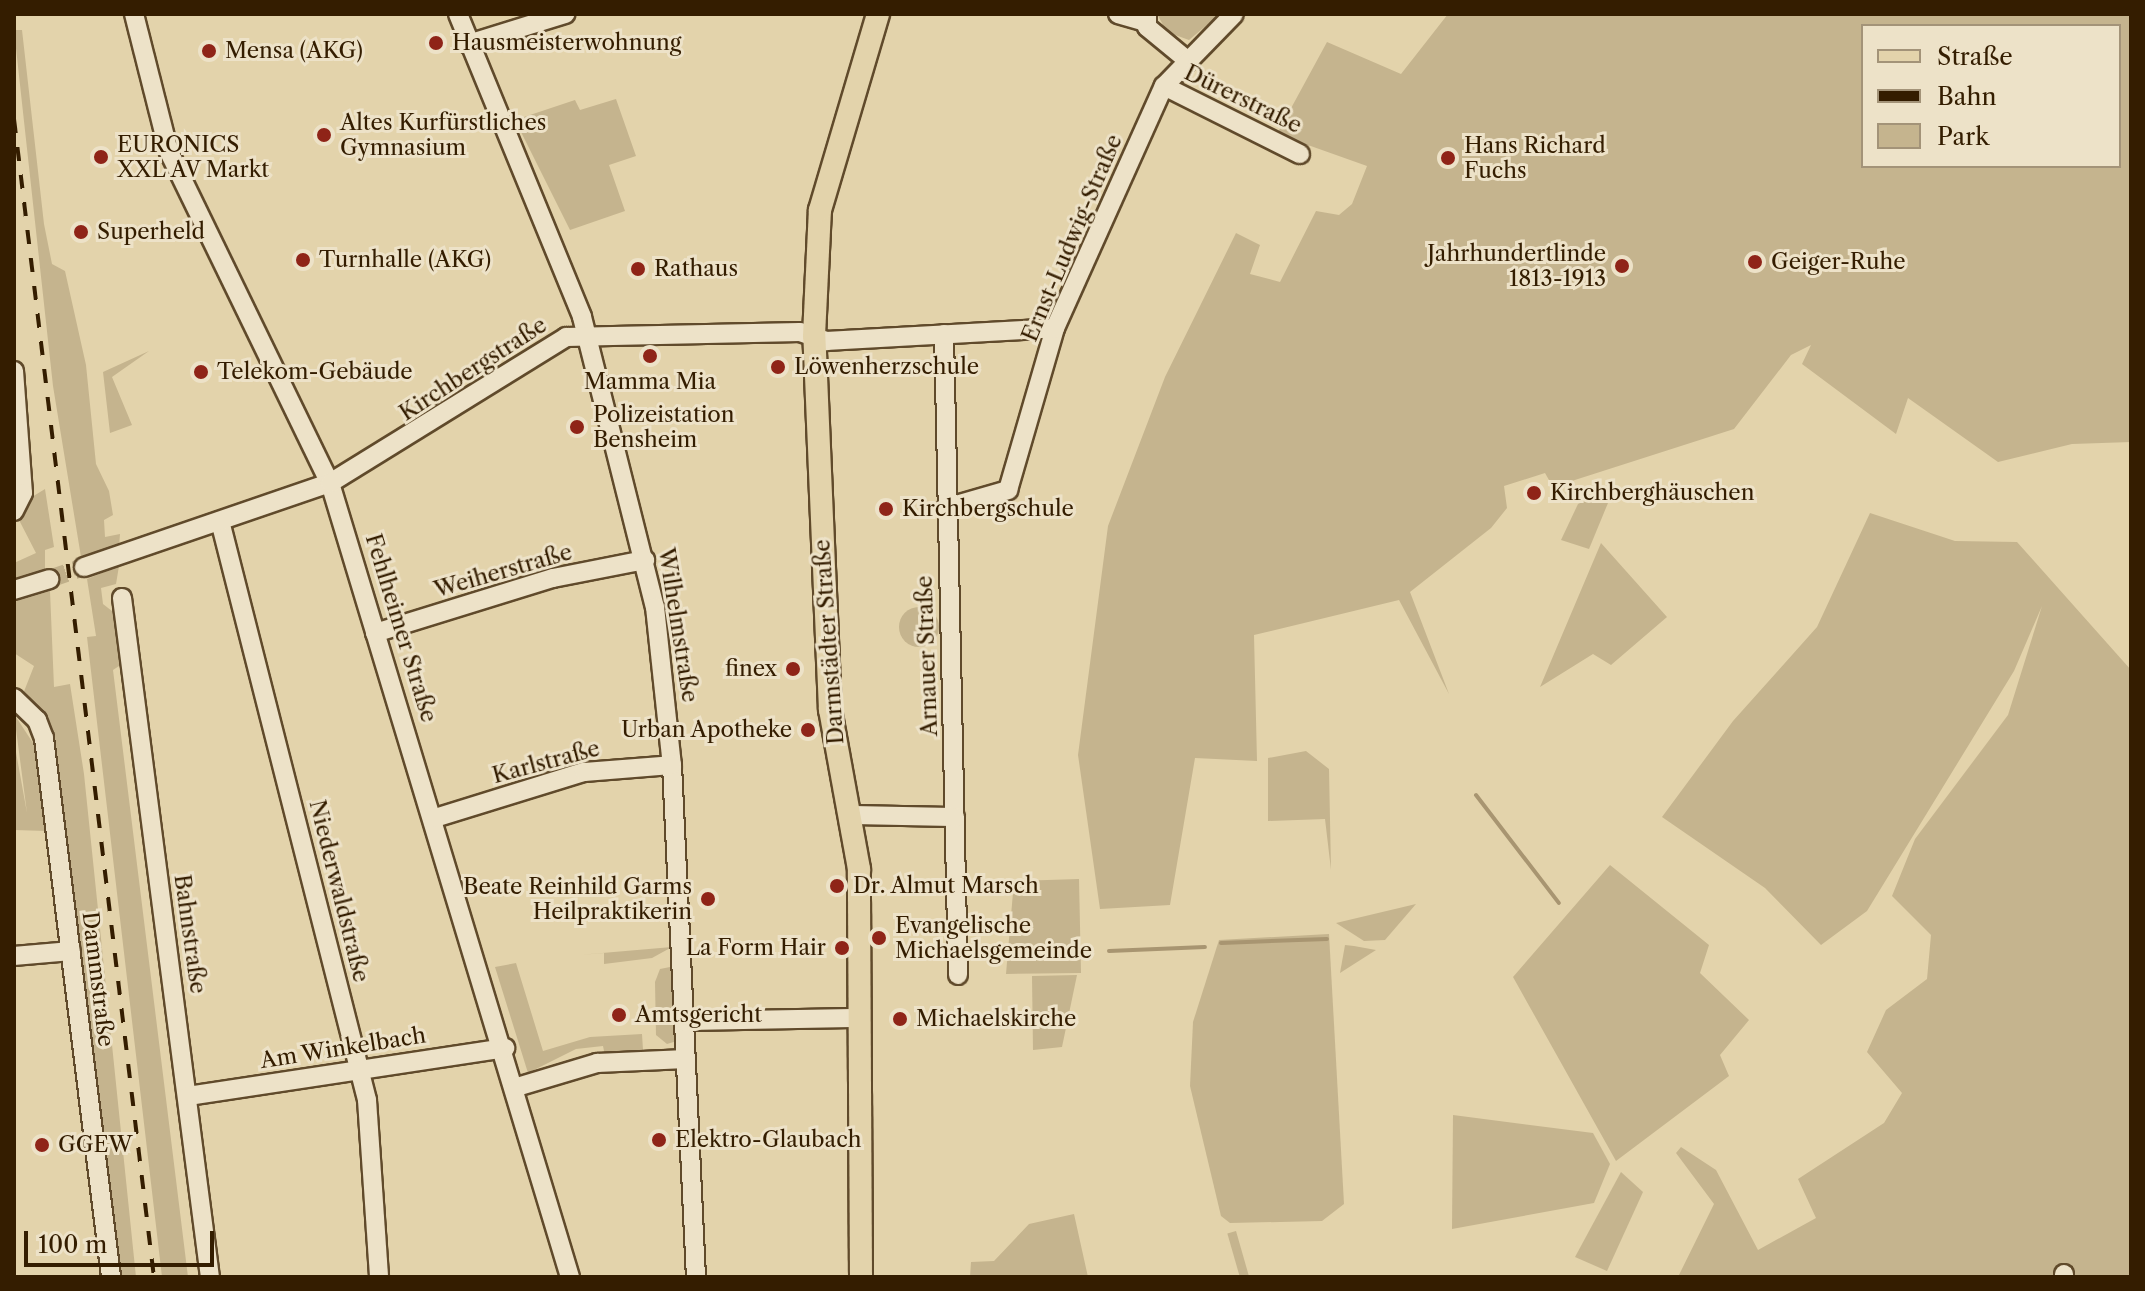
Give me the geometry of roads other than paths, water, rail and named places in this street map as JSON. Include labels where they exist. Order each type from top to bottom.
[{"type":"main road","name":"Darmstädter Straße","points":[[861,1277],[857,1018],[859,869],[830,710],[814,336],[820,210],[878,14]]},
{"type":"street","name":"Fehlheimer Straße","points":[[134,14],[169,152],[330,483],[517,1087],[570,1277]]},
{"type":"street","name":"Wilhelmstraße","points":[[458,14],[468,44],[536,199],[535,214],[584,336],[645,560],[666,673],[696,1277]]},
{"type":"street","points":[[468,44],[565,14]]},
{"type":"street","points":[[1118,14],[1146,18],[1187,60]]},
{"type":"street","name":"Ernst-Ludwig-Straße","points":[[946,508],[1008,490],[1055,328],[1164,86],[1234,14]]},
{"type":"street","name":"Dürerstraße","points":[[1164,86],[1300,154]]},
{"type":"street","name":"Kirchbergstraße","points":[[84,567],[330,483],[557,340],[584,336],[944,334],[1055,328]]},
{"type":"street","name":"Arnauer Straße","points":[[944,334],[958,975]]},
{"type":"street","points":[[14,371],[19,491],[14,511]]},
{"type":"street","name":"Niederwaldstraße","points":[[220,521],[359,1070],[376,1174],[379,1277]]},
{"type":"street","name":"Weiherstraße","points":[[375,633],[553,578],[645,560]]},
{"type":"street","points":[[15,590],[49,579]]},
{"type":"street","name":"Bahnstraße","points":[[122,598],[210,1277]]},
{"type":"street","name":"Dammstraße","points":[[14,698],[37,720],[44,738],[111,1277]]},
{"type":"street","name":"Karlstraße","points":[[435,818],[584,772],[672,765]]},
{"type":"street","points":[[850,815],[955,817]]},
{"type":"street","points":[[14,956],[71,951]]},
{"type":"street","points":[[684,1021],[857,1018]]},
{"type":"street","name":"Am Winkelbach","points":[[188,1096],[505,1048]]},
{"type":"street","points":[[517,1087],[597,1063],[686,1059]]},
{"type":"waterway","points":[[1476,795],[1559,903]]},
{"type":"waterway","points":[[1221,943],[1327,939]]},
{"type":"waterway","points":[[1109,951],[1205,947]]},
{"type":"tunnel","points":[[49,579],[84,567]]},
{"type":"railway","points":[[14,119],[154,1277]]},
{"type":"place","name":"Hausmeisterwohnung","points":[[436,43]]},
{"type":"place","name":"Mensa (AKG)","points":[[209,51]]},
{"type":"place","name":"Altes Kurfürstliches Gymnasium","points":[[324,135]]},
{"type":"place","name":"EURONICS XXL AV Markt","points":[[101,157]]},
{"type":"place","name":"Hans Richard Fuchs","points":[[1448,158]]},
{"type":"place","name":"Superheld","points":[[81,232]]},
{"type":"place","name":"Turnhalle (AKG)","points":[[303,260]]},
{"type":"place","name":"Geiger-Ruhe","points":[[1755,262]]},
{"type":"place","name":"Jahrhundertlinde 1813-1913","points":[[1622,266]]},
{"type":"place","name":"Rathaus","points":[[638,269]]},
{"type":"place","name":"Mamma Mia","points":[[650,356]]},
{"type":"place","name":"Löwenherzschule","points":[[778,367]]},
{"type":"place","name":"Telekom-Gebäude","points":[[201,372]]},
{"type":"place","name":"Polizeistation Bensheim","points":[[577,427]]},
{"type":"place","name":"Kirchberghäuschen","points":[[1534,493]]},
{"type":"place","name":"Kirchbergschule","points":[[886,509]]},
{"type":"place","name":"finex","points":[[793,669]]},
{"type":"place","name":"Urban Apotheke","points":[[808,730]]},
{"type":"place","name":"Dr. Almut Marsch","points":[[837,886]]},
{"type":"place","name":"Beate Reinhild Garms Heilpraktikerin","points":[[708,899]]},
{"type":"place","name":"Evangelische Michaelsgemeinde","points":[[879,938]]},
{"type":"place","name":"La Form Hair","points":[[842,948]]},
{"type":"place","name":"Amtsgericht","points":[[619,1015]]},
{"type":"place","name":"Michaelskirche","points":[[900,1019]]},
{"type":"place","name":"Elektro-Glaubach","points":[[659,1140]]},
{"type":"place","name":"GGEW","points":[[42,1145]]}]
